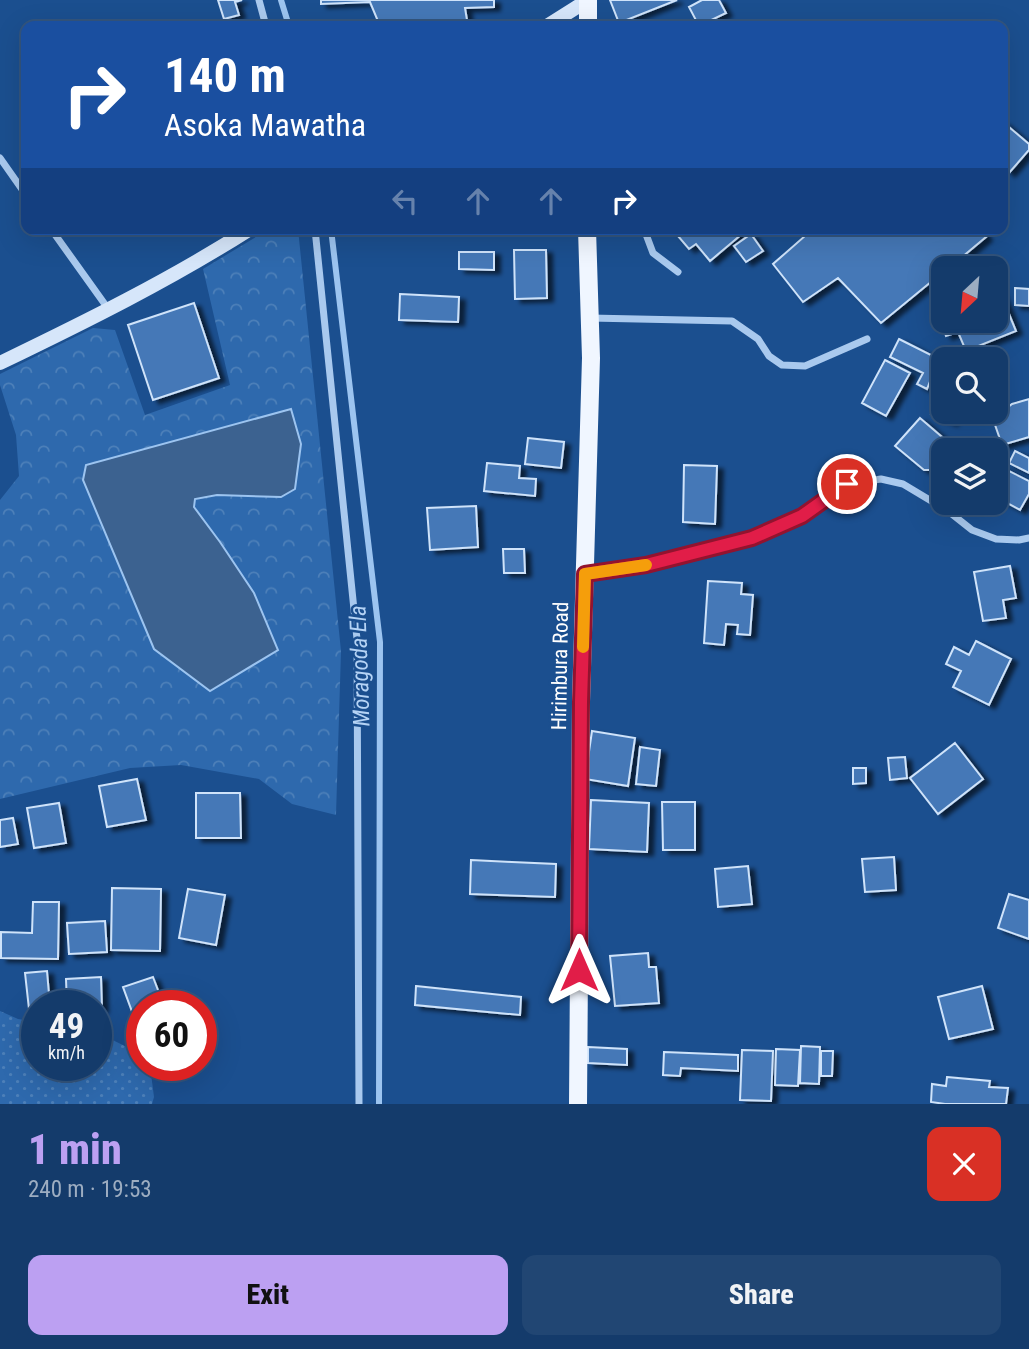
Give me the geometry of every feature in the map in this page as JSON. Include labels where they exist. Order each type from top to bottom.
[{"type":"main road","points":[[555,21],[588,0]]},
{"type":"main road","points":[[588,0],[588,21]]},
{"type":"main road","points":[[0,363],[109,310],[212,254],[241,235]]},
{"type":"main road","name":"Hirimbura Road","points":[[578,1104],[581,702],[591,358],[587,235]]},
{"type":"street","points":[[259,0],[265,21]]},
{"type":"street","points":[[0,158],[21,188]]},
{"type":"street","points":[[55,235],[109,310]]},
{"type":"street","points":[[316,235],[357,639],[359,1104]]},
{"type":"street","points":[[646,235],[653,253],[678,272]]},
{"type":"street","points":[[590,318],[733,321],[758,339],[769,356],[782,365],[805,366],[867,339]]},
{"type":"street","points":[[585,574],[646,565],[752,538],[802,516],[847,484],[881,479],[903,484],[948,511],[972,530],[996,539],[1029,538]]},
{"type":"green space","points":[[259,235],[299,235],[341,651],[336,815],[292,804],[259,779],[181,765],[130,768],[0,799],[0,500],[19,476],[16,435],[0,385],[0,374],[93,328],[115,330],[145,415],[230,385],[203,269]]},
{"type":"green space","points":[[0,1011],[21,1019],[21,1081],[112,1081],[112,1040],[126,1047],[126,1081],[152,1081],[154,1097],[152,1104],[0,1104]]},
{"type":"shaded area","points":[[291,409],[301,444],[295,489],[281,497],[217,495],[195,499],[194,507],[254,593],[278,650],[210,691],[154,649],[83,480],[86,465]]},
{"type":"building","points":[[218,0],[242,0],[235,2],[239,15],[224,19]]},
{"type":"building","points":[[321,0],[494,0],[494,7],[465,8],[467,21],[378,21],[370,2],[321,4]]},
{"type":"building","points":[[610,0],[677,0],[624,21],[618,21]]},
{"type":"building","points":[[702,0],[719,0],[726,13],[709,21],[696,21],[689,7]]},
{"type":"building","points":[[1008,126],[1029,144],[1029,150],[1009,173]]},
{"type":"building","points":[[677,235],[741,235],[710,261],[696,244],[689,249]]},
{"type":"building","points":[[752,235],[763,251],[746,262],[734,246]]},
{"type":"building","points":[[804,235],[986,237],[963,256],[931,256],[931,282],[881,323],[838,278],[803,302],[773,264]]},
{"type":"building","points":[[514,250],[546,250],[547,298],[515,299]]},
{"type":"building","points":[[459,252],[494,252],[494,270],[459,269]]},
{"type":"building","points":[[1015,288],[1029,289],[1029,306],[1015,305]]},
{"type":"building","points":[[400,294],[459,297],[458,322],[399,320]]},
{"type":"building","points":[[194,303],[219,378],[153,400],[128,325]]},
{"type":"building","points":[[1008,312],[1016,331],[976,347],[964,347],[958,333],[1008,333]]},
{"type":"building","points":[[899,339],[931,355],[931,379],[927,389],[917,384],[923,373],[890,357]]},
{"type":"building","points":[[885,360],[910,373],[886,416],[862,403]]},
{"type":"building","points":[[1029,399],[1029,437],[1008,443],[1008,438],[1000,438],[995,424],[1008,424],[1008,407]]},
{"type":"building","points":[[920,418],[943,438],[931,438],[931,470],[924,470],[895,446]]},
{"type":"building","points":[[528,438],[564,442],[561,468],[525,464]]},
{"type":"building","points":[[1015,451],[1029,458],[1029,473],[1009,463]]},
{"type":"building","points":[[487,463],[520,466],[519,478],[536,479],[535,496],[484,491]]},
{"type":"building","points":[[684,465],[717,466],[715,524],[683,522]]},
{"type":"building","points":[[1008,470],[1029,481],[1029,494],[1020,510],[1008,504]]},
{"type":"building","points":[[476,506],[478,547],[430,550],[427,508]]},
{"type":"building","points":[[503,549],[524,549],[525,573],[504,573]]},
{"type":"building","points":[[1010,566],[1016,598],[1003,600],[1006,618],[983,621],[974,572]]},
{"type":"building","points":[[708,581],[742,583],[741,594],[753,595],[750,635],[737,634],[738,625],[726,624],[724,645],[704,643]]},
{"type":"building","points":[[976,641],[1011,659],[989,705],[953,687],[961,671],[946,664],[954,647],[969,655]]},
{"type":"building","points":[[592,731],[635,738],[628,786],[585,779]]},
{"type":"building","points":[[955,743],[983,779],[938,814],[910,778]]},
{"type":"building","points":[[640,747],[660,750],[656,786],[636,784]]},
{"type":"building","points":[[905,757],[907,778],[890,780],[888,758]]},
{"type":"building","points":[[853,768],[866,768],[866,783],[853,784]]},
{"type":"building","points":[[137,779],[146,820],[107,827],[99,786]]},
{"type":"building","points":[[196,793],[240,793],[241,838],[196,838]]},
{"type":"building","points":[[591,800],[649,803],[647,852],[589,849]]},
{"type":"building","points":[[662,802],[695,802],[695,850],[663,850]]},
{"type":"building","points":[[59,803],[66,843],[34,848],[27,808]]},
{"type":"building","points":[[13,818],[18,844],[0,847],[0,820]]},
{"type":"building","points":[[894,857],[896,890],[865,892],[862,859]]},
{"type":"building","points":[[471,860],[556,864],[555,897],[470,894]]},
{"type":"building","points":[[748,866],[752,904],[718,907],[715,869]]},
{"type":"building","points":[[112,888],[161,889],[160,951],[111,950]]},
{"type":"building","points":[[188,889],[225,895],[216,945],[179,938]]},
{"type":"building","points":[[1009,894],[1029,900],[1029,939],[998,928]]},
{"type":"building","points":[[33,902],[59,902],[58,959],[1,958],[1,932],[32,933]]},
{"type":"building","points":[[105,921],[107,952],[69,954],[67,923]]},
{"type":"building","points":[[648,953],[649,967],[656,967],[659,1003],[615,1006],[610,956]]},
{"type":"building","points":[[47,971],[49,990],[27,990],[25,973]]},
{"type":"building","points":[[101,977],[101,990],[66,990],[66,979]]},
{"type":"building","points":[[153,977],[158,990],[126,990],[126,995],[123,987]]},
{"type":"building","points":[[416,986],[521,997],[520,1015],[415,1005]]},
{"type":"building","points":[[982,986],[993,1029],[949,1039],[938,997]]},
{"type":"building","points":[[801,1046],[820,1047],[819,1084],[800,1083]]},
{"type":"building","points":[[588,1047],[627,1049],[627,1065],[588,1063]]},
{"type":"building","points":[[776,1049],[800,1050],[798,1086],[775,1085]]},
{"type":"building","points":[[742,1050],[773,1051],[771,1101],[740,1100]]},
{"type":"building","points":[[821,1051],[833,1051],[832,1076],[821,1076]]},
{"type":"building","points":[[664,1052],[738,1055],[738,1071],[681,1068],[680,1076],[663,1075]]},
{"type":"building","points":[[947,1077],[990,1081],[989,1087],[1008,1088],[1006,1104],[931,1102],[932,1084],[946,1086]]},
{"type":"waterway","name":"Moragoda Ela","points":[[281,0],[287,21]]},
{"type":"waterway","name":"Moragoda Ela","points":[[332,235],[380,642],[379,1104]]},
{"type":"slow traffic","points":[[583,647],[585,574],[646,565]]},
{"type":"route","points":[[579,970],[585,574],[646,565],[752,538],[802,516],[847,484]]}]
